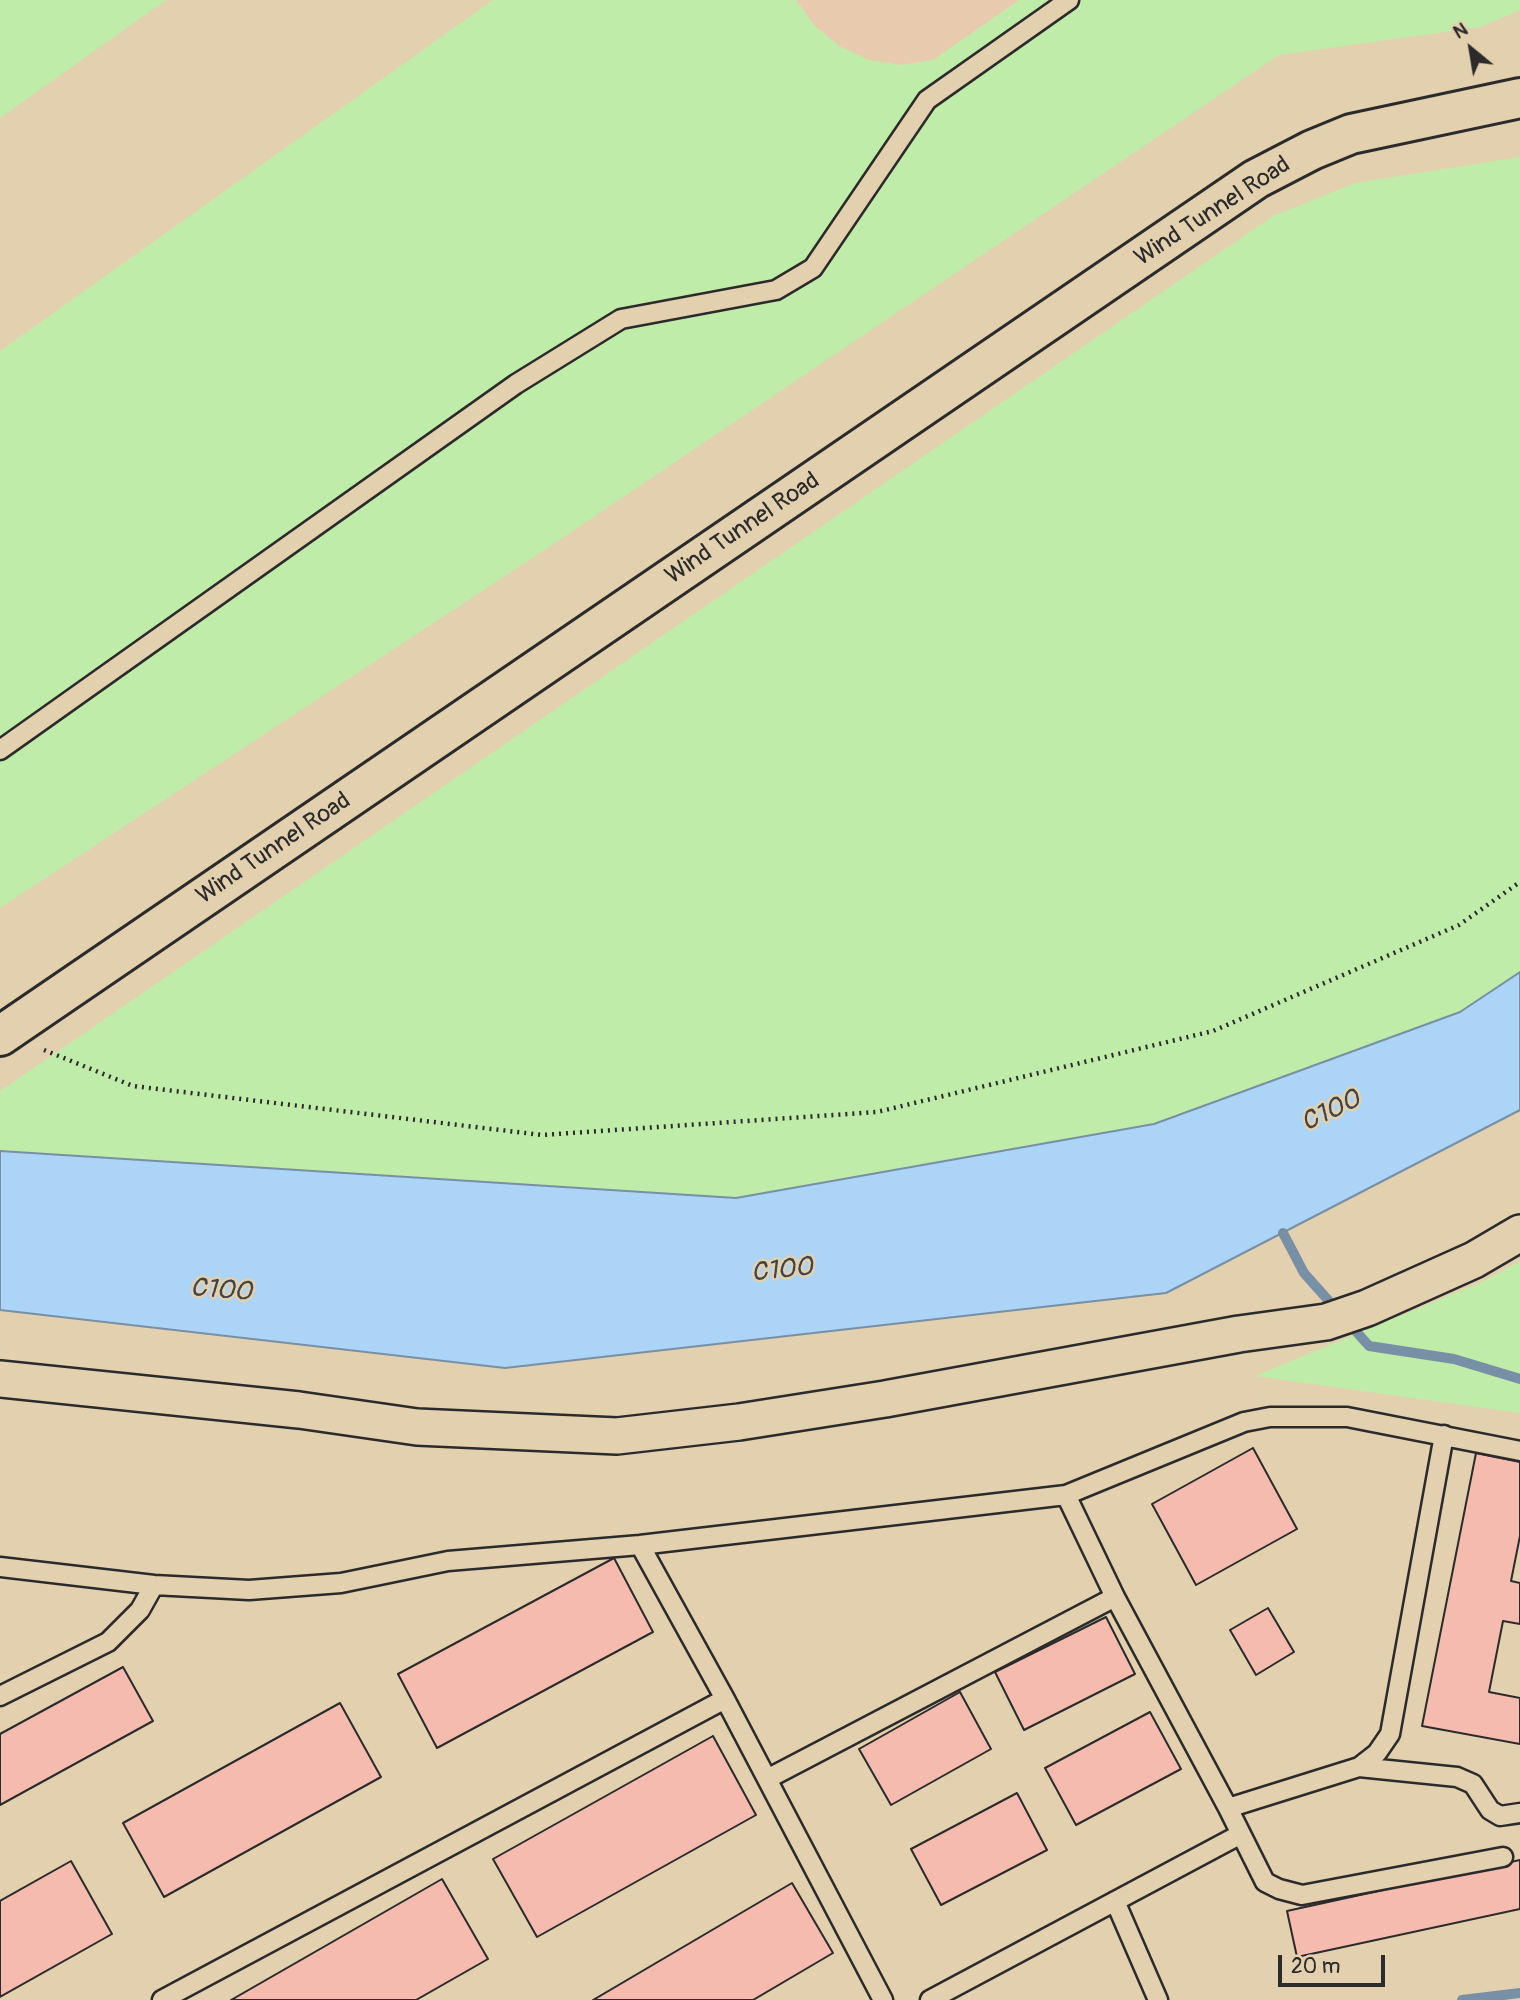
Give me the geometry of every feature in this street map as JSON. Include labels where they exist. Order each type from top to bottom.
[{"type":"street","name":"Wind Tunnel Road","points":[[2,1035],[1255,179],[1351,134],[1520,98]]},
{"type":"street","points":[[0,1379],[299,1410],[417,1427],[617,1437],[739,1422],[858,1403],[1239,1334],[1326,1321],[1360,1311],[1474,1260],[1520,1233]]},
{"type":"lane","points":[[0,750],[516,384],[621,319],[776,290],[813,268],[927,100],[1069,0]]},
{"type":"lane","points":[[0,1567],[154,1585],[249,1590],[341,1583],[447,1561],[640,1545],[1066,1495],[1244,1422],[1269,1417],[1347,1417],[1520,1451]]},
{"type":"lane","points":[[1228,1808],[1359,1767],[1377,1753],[1390,1734],[1444,1435]]},
{"type":"lane","points":[[1066,1495],[1115,1597],[1265,1882],[1302,1895],[1503,1857]]},
{"type":"lane","points":[[640,1545],[725,1699],[883,2000]]},
{"type":"lane","points":[[0,1696],[108,1642],[140,1610],[154,1585]]},
{"type":"lane","points":[[767,1779],[1115,1597]]},
{"type":"lane","points":[[162,2000],[725,1699]]},
{"type":"lane","points":[[1359,1767],[1457,1777],[1473,1784],[1490,1810],[1500,1816],[1520,1813]]},
{"type":"lane","points":[[930,2000],[1241,1835]]},
{"type":"lane","points":[[1115,1901],[1157,2000]]},
{"type":"path","points":[[2,1035],[133,1086],[541,1135],[877,1112],[1213,1031],[1459,925],[1520,882]]},
{"type":"shaded area","points":[[796,0],[1019,0],[933,60],[901,65],[869,60],[839,46],[815,26]]},
{"type":"green space","points":[[0,0],[166,0],[0,118]]},
{"type":"green space","points":[[493,0],[796,0],[815,26],[839,46],[869,60],[901,65],[933,60],[1019,0],[1520,0],[1520,10],[1481,27],[1279,55],[549,547],[0,908],[0,351]]},
{"type":"green space","points":[[1520,157],[1520,972],[1460,1012],[1154,1124],[736,1198],[0,1151],[0,1091],[1273,216],[1355,183]]},
{"type":"green space","points":[[1520,1261],[1520,1413],[1255,1376],[1484,1281]]},
{"type":"water","name":"C100","points":[[1520,972],[1520,1110],[1166,1293],[505,1368],[0,1310],[0,1151],[736,1198],[1154,1124],[1460,1012]]},
{"type":"building","points":[[1253,1448],[1297,1529],[1196,1585],[1152,1504]]},
{"type":"building","points":[[1476,1453],[1520,1462],[1520,1536],[1511,1581],[1520,1583],[1520,1624],[1503,1621],[1489,1692],[1520,1698],[1520,1744],[1422,1726]]},
{"type":"building","points":[[614,1558],[653,1632],[437,1748],[398,1674]]},
{"type":"building","points":[[1268,1608],[1294,1652],[1256,1675],[1230,1630]]},
{"type":"building","points":[[1106,1617],[1135,1674],[1024,1730],[995,1672]]},
{"type":"building","points":[[123,1667],[153,1721],[0,1805],[0,1734]]},
{"type":"building","points":[[960,1692],[991,1749],[891,1805],[859,1749]]},
{"type":"building","points":[[340,1703],[381,1777],[164,1897],[123,1823]]},
{"type":"building","points":[[1150,1712],[1181,1769],[1076,1825],[1045,1768]]},
{"type":"building","points":[[713,1736],[756,1815],[537,1937],[493,1859]]},
{"type":"building","points":[[1017,1793],[1047,1850],[941,1905],[911,1849]]},
{"type":"building","points":[[1520,1860],[1520,1909],[1297,1957],[1287,1911]]},
{"type":"building","points":[[71,1861],[112,1934],[0,1997],[0,1901]]},
{"type":"building","points":[[442,1879],[488,1959],[416,2000],[231,2000]]},
{"type":"building","points":[[792,1883],[833,1953],[753,2000],[593,2000]]},
{"type":"waterway","points":[[1283,1233],[1304,1273],[1369,1346],[1454,1359],[1520,1379]]},
{"type":"waterway","points":[[1462,2000],[1520,1993]]}]
